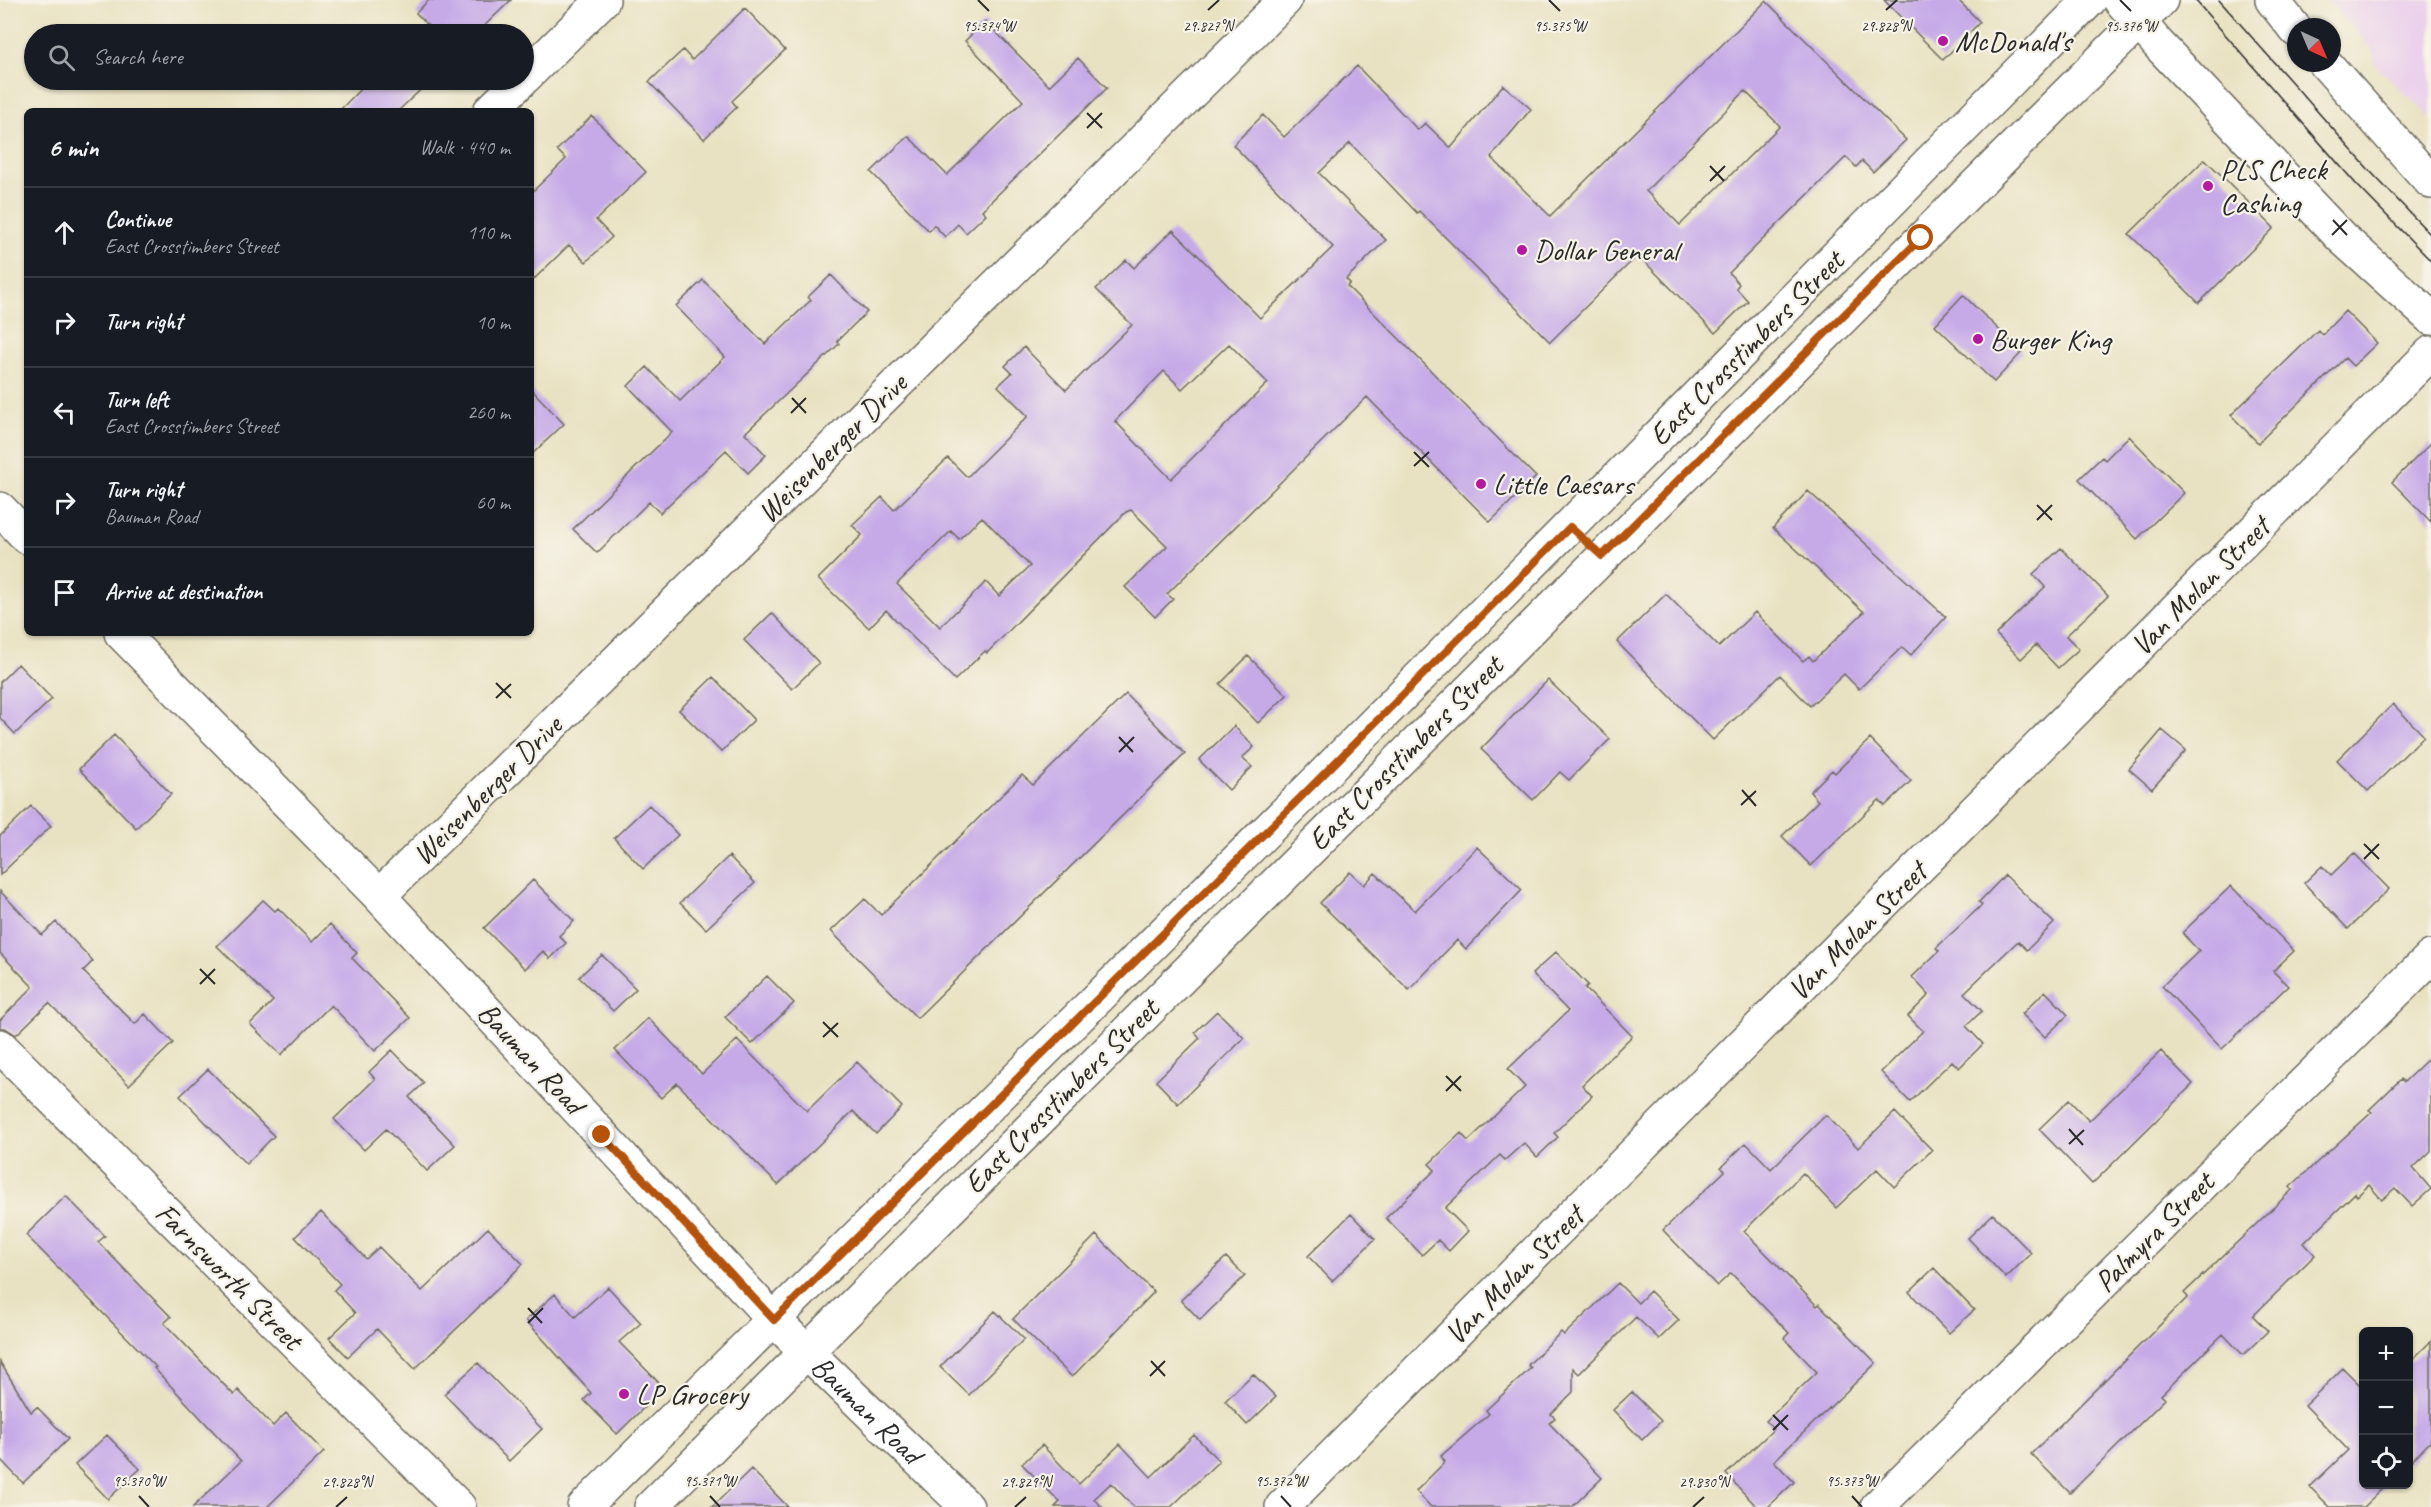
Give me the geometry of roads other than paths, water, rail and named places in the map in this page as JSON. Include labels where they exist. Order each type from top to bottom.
[{"type":"street","points":[[534,68],[603,0]]},
{"type":"street","name":"Weisenberger Drive","points":[[380,896],[1285,0]]},
{"type":"street","name":"East Crosstimbers Street","points":[[584,1507],[1312,786],[2090,0]]},
{"type":"street","points":[[2271,0],[2287,19]]},
{"type":"street","points":[[2140,7],[2341,237],[2431,318]]},
{"type":"street","name":"East Crosstimbers Street","points":[[651,1507],[1861,299],[2140,7]]},
{"type":"street","points":[[2333,72],[2431,182]]},
{"type":"street","points":[[493,108],[512,90]]},
{"type":"street","points":[[1829,264],[1861,299]]},
{"type":"street","name":"Van Molan Street","points":[[1282,1507],[2431,353]]},
{"type":"street","points":[[0,509],[24,534]]},
{"type":"street","points":[[1570,527],[1602,556]]},
{"type":"street","name":"Bauman Road","points":[[125,636],[380,896],[774,1320],[967,1507]]},
{"type":"street","points":[[1312,786],[1339,818]]},
{"type":"street","name":"Palmyra Street","points":[[1877,1507],[2431,957]]},
{"type":"street","points":[[1053,1043],[1084,1073]]},
{"type":"street","name":"Farnsworth Street","points":[[0,1046],[459,1507]]},
{"type":"tram line","points":[[2195,0],[2356,184],[2431,261]]},
{"type":"tram line","points":[[2219,0],[2370,171],[2431,235]]},
{"type":"place","name":"McDonald's","points":[[1943,41]]},
{"type":"place","name":"PLS Check Cashing","points":[[2208,186]]},
{"type":"place","name":"Dollar General","points":[[1522,250]]},
{"type":"place","name":"Burger King","points":[[1978,339]]},
{"type":"place","name":"Little Caesars","points":[[1481,484]]},
{"type":"place","name":"LP Grocery","points":[[624,1394]]}]
